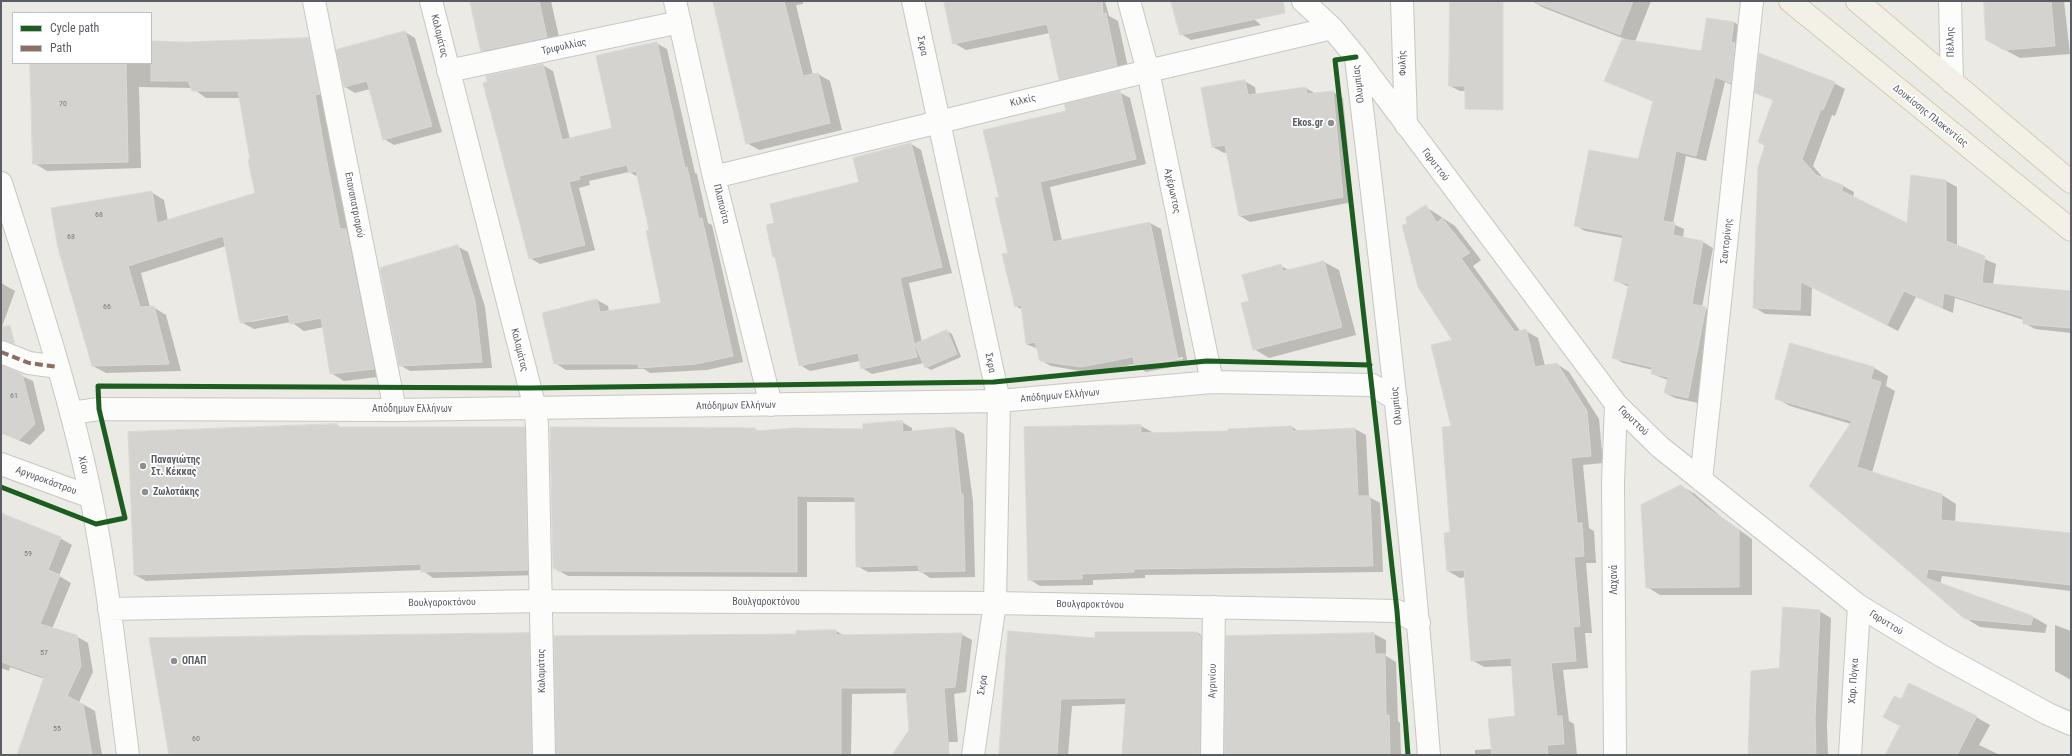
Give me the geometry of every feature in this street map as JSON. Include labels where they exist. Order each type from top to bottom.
[{"type":"main road","name":"Δουκίσσης Πλακεντίας","points":[[1790,1],[2071,230]]},
{"type":"main road","points":[[1857,1],[2071,182]]},
{"type":"street","name":"Επαναπατρισμού","points":[[314,1],[395,410]]},
{"type":"street","name":"Καλαμάτας","points":[[431,1],[534,408],[537,425],[544,755]]},
{"type":"street","name":"Πλαπούτα","points":[[675,1],[714,177],[771,405]]},
{"type":"street","name":"Σκρα","points":[[913,1],[999,401],[995,603],[973,755]]},
{"type":"street","name":"Αχέρωντος","points":[[1129,1],[1148,71],[1212,382]]},
{"type":"street","name":"Γαρυττού","points":[[1303,1],[1332,28],[1356,57],[1616,404],[1660,447],[1860,606],[1942,656],[2048,714],[2071,724]]},
{"type":"street","name":"Φυλής","points":[[1402,1],[1406,125]]},
{"type":"street","name":"Σαντορίνης","points":[[1701,480],[1752,1]]},
{"type":"street","name":"Πέλλης","points":[[1950,1],[1952,82]]},
{"type":"street","name":"Τριφυλλίας","points":[[448,71],[680,22]]},
{"type":"street","name":"Κιλκίς","points":[[714,177],[1148,71],[1332,28]]},
{"type":"street","name":"Ολυμπίας","points":[[1356,57],[1396,399],[1419,623],[1429,755]]},
{"type":"street","name":"Χίου","points":[[1,183],[58,367],[71,413],[91,497],[109,609],[128,755]]},
{"type":"street","points":[[1,352],[29,363],[58,367]]},
{"type":"street","name":"Απόδημων Ελλήνων","points":[[71,413],[99,409],[395,410],[999,401],[1212,382],[1372,385],[1396,399]]},
{"type":"street","name":"Λαχανά","points":[[1616,404],[1613,482],[1616,755]]},
{"type":"street","name":"Αργυροκάστρου","points":[[1,464],[91,497]]},
{"type":"street","name":"Βουλγαροκτόνου","points":[[109,609],[540,601],[995,603],[1397,611],[1419,623]]},
{"type":"street","name":"Χαρ. Πόγκα","points":[[1850,755],[1860,606]]},
{"type":"street","name":"Αγρινίου","points":[[1212,755],[1214,607]]},
{"type":"building","points":[[470,1],[539,1],[547,37],[481,51]]},
{"type":"building","points":[[713,1],[784,1],[803,76],[818,73],[830,123],[746,144]]},
{"type":"building","points":[[944,1],[1102,1],[1103,13],[1098,15],[1106,13],[1117,66],[1059,80],[1047,24],[953,44]]},
{"type":"building","points":[[1171,1],[1283,1],[1285,13],[1180,35]]},
{"type":"building","points":[[1450,1],[1503,1],[1503,110],[1465,109],[1465,86],[1449,86]]},
{"type":"building","points":[[1537,1],[1633,1],[1620,35],[1537,3]]},
{"type":"building","points":[[1984,1],[2051,1],[2055,46],[2004,50],[1986,40]]},
{"type":"building","points":[[1707,18],[1734,22],[1731,42],[1735,43],[1731,83],[1715,77],[1696,156],[1676,151],[1663,221],[1675,223],[1673,235],[1703,241],[1692,304],[1706,307],[1688,398],[1664,393],[1668,377],[1651,374],[1652,367],[1612,358],[1629,284],[1614,281],[1623,235],[1574,226],[1589,150],[1638,159],[1653,101],[1604,81],[1622,39],[1701,51]]},
{"type":"building","points":[[405,31],[432,126],[383,140],[367,81],[344,87],[336,50]]},
{"type":"building","points":[[309,38],[320,94],[315,95],[340,229],[346,229],[374,369],[330,374],[321,318],[290,324],[288,314],[240,323],[223,236],[128,266],[140,307],[154,306],[169,364],[92,366],[58,248],[51,208],[152,191],[157,223],[255,193],[248,160],[250,159],[238,91],[192,91],[188,81],[151,81],[152,41],[185,42]]},
{"type":"building","points":[[657,42],[685,168],[687,167],[699,219],[702,218],[733,356],[696,364],[639,368],[638,364],[554,364],[542,313],[597,299],[600,312],[661,303],[646,231],[649,230],[636,171],[629,173],[627,165],[579,176],[580,179],[569,182],[585,245],[529,259],[483,83],[487,82],[486,76],[543,64],[562,140],[612,128],[596,56]]},
{"type":"building","points":[[1759,53],[1835,82],[1823,110],[1821,109],[1802,159],[1816,175],[1843,185],[1842,191],[1907,223],[1911,175],[1946,180],[1946,241],[1985,256],[1982,283],[2071,291],[2071,328],[2023,324],[2023,317],[1944,293],[1942,308],[1904,291],[1887,325],[1801,282],[1800,310],[1753,308],[1758,167],[1765,145],[1758,142],[1773,100],[1755,93]]},
{"type":"building","points":[[30,64],[126,64],[128,162],[33,164]]},
{"type":"building","points":[[1245,80],[1248,95],[1306,87],[1307,94],[1333,91],[1343,197],[1239,216],[1225,145],[1212,147],[1201,88]]},
{"type":"building","points":[[1120,91],[1136,159],[1040,182],[1053,242],[1150,222],[1178,359],[1135,367],[1133,357],[1081,367],[1040,361],[1035,342],[1026,344],[1021,305],[1015,307],[1002,254],[1008,253],[995,198],[999,197],[983,130],[1066,111],[1064,104]]},
{"type":"building","points":[[911,143],[942,267],[900,278],[917,357],[861,369],[858,353],[799,366],[775,257],[773,257],[766,225],[774,223],[770,204],[859,182],[853,158]]},
{"type":"building","points":[[1426,205],[1437,223],[1442,218],[1470,253],[1461,258],[1515,332],[1526,329],[1535,367],[1557,363],[1587,411],[1591,456],[1571,458],[1577,523],[1582,523],[1584,556],[1574,557],[1580,626],[1573,627],[1576,661],[1551,663],[1557,716],[1562,716],[1564,744],[1547,745],[1548,755],[1492,755],[1488,719],[1515,716],[1511,658],[1471,661],[1464,570],[1447,571],[1444,533],[1450,532],[1442,427],[1451,426],[1431,345],[1452,340],[1418,287],[1402,225],[1407,224],[1406,218]]},
{"type":"building","points":[[458,245],[475,301],[482,362],[399,366],[380,268]]},
{"type":"building","points":[[1324,261],[1342,327],[1253,350],[1241,303],[1249,301],[1242,275],[1281,264],[1283,271]]},
{"type":"building","points":[[10,326],[15,344],[1,340],[1,327]]},
{"type":"building","points":[[947,330],[957,354],[925,368],[915,344]]},
{"type":"building","points":[[1790,343],[1874,367],[1871,379],[1881,382],[1857,467],[1942,494],[1941,520],[2071,533],[2071,585],[1928,569],[1926,578],[2033,616],[2031,625],[1965,619],[1809,486],[1852,421],[1775,399]]},
{"type":"building","points":[[1,365],[22,374],[35,424],[19,440],[1,432]]},
{"type":"building","points":[[902,421],[903,432],[954,427],[961,494],[963,494],[965,571],[919,572],[918,565],[856,567],[855,497],[797,496],[797,572],[557,571],[557,569],[553,569],[550,427],[755,428],[756,431],[794,428],[863,429],[863,424]]},
{"type":"building","points":[[337,424],[337,427],[525,427],[528,570],[421,572],[421,564],[134,575],[128,432]]},
{"type":"building","points":[[1141,425],[1141,433],[1228,431],[1228,429],[1292,426],[1292,431],[1355,428],[1358,496],[1370,496],[1373,566],[1134,569],[1134,572],[1082,574],[1082,579],[1028,580],[1024,427]]},
{"type":"building","points":[[1681,485],[1706,507],[1739,530],[1739,587],[1646,588],[1641,505]]},
{"type":"building","points":[[1,513],[61,537],[48,570],[60,575],[40,624],[77,635],[81,666],[67,696],[83,704],[92,755],[17,755],[44,677],[1,662]]},
{"type":"building","points":[[1783,607],[1820,610],[1815,719],[1816,755],[1748,755],[1751,671],[1779,668]]},
{"type":"building","points":[[836,630],[836,635],[962,633],[955,687],[944,688],[949,755],[892,755],[909,730],[906,688],[841,688],[841,755],[556,755],[554,636],[796,634],[796,631]]},
{"type":"building","points":[[1008,631],[1095,638],[1095,632],[1198,632],[1198,636],[1201,636],[1200,755],[1122,755],[1126,698],[1061,699],[1057,755],[999,755]]},
{"type":"building","points":[[529,633],[532,755],[169,755],[149,638]]},
{"type":"building","points":[[1374,633],[1375,654],[1385,654],[1386,715],[1389,715],[1390,755],[1224,755],[1226,636]]},
{"type":"building","points":[[1909,683],[1977,716],[1957,755],[1885,755],[1900,726],[1883,717],[1894,696],[1901,699]]},
{"type":"marked path","points":[[1,352],[29,363],[58,367]]},
{"type":"cycle path","points":[[1356,57],[1335,60],[1397,611],[1408,755]]},
{"type":"cycle path","points":[[1,487],[96,524],[125,518],[99,409],[98,386],[529,388],[994,382],[1207,361],[1370,365]]},
{"type":"place","name":"Ekos.gr","points":[[1331,123]]},
{"type":"place","name":"Παναγιώτης Στ. Κέκκας","points":[[143,466]]},
{"type":"place","name":"Ζωλοτάκης","points":[[145,492]]},
{"type":"place","name":"ΟΠΑΠ","points":[[174,661]]}]
